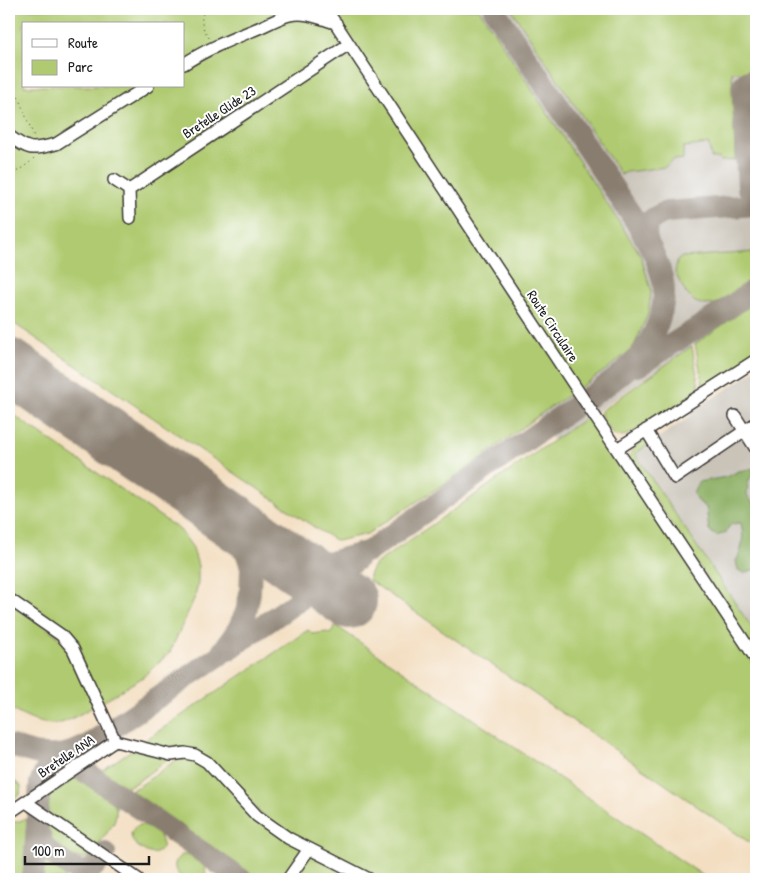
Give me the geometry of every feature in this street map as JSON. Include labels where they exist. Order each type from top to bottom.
[{"type":"lane","name":"Route Circulaire","points":[[326,9],[756,659]]},
{"type":"lane","points":[[185,63],[226,41],[290,14],[305,14],[336,23]]},
{"type":"lane","name":"Bretelle Glide 23","points":[[129,190],[349,44]]},
{"type":"lane","points":[[9,136],[30,149],[56,144],[145,88]]},
{"type":"lane","points":[[114,180],[129,190],[130,218]]},
{"type":"lane","points":[[617,449],[756,360]]},
{"type":"lane","points":[[735,416],[756,448]]},
{"type":"lane","points":[[646,430],[675,478],[756,423]]},
{"type":"lane","points":[[9,599],[61,635],[73,649],[115,741],[171,755],[185,753],[195,755],[207,762],[258,816],[288,838],[369,879]]},
{"type":"lane","name":"Bretelle ANA","points":[[9,814],[115,741]]},
{"type":"lane","points":[[26,802],[138,879]]},
{"type":"lane","points":[[288,879],[309,849]]},
{"type":"path","points":[[204,9],[201,19],[202,28],[208,38]]},
{"type":"path","points":[[9,74],[39,148],[35,158],[9,177]]},
{"type":"shaded area","points":[[479,9],[511,9],[621,175],[672,160],[683,159],[682,147],[709,144],[720,160],[732,72],[756,71],[756,252],[682,257],[675,272],[686,293],[695,302],[705,305],[733,298],[756,281],[756,302],[554,441],[537,417],[607,369],[633,348],[651,289],[640,254]]},
{"type":"shaded area","points":[[756,370],[756,634],[635,453],[691,416],[690,413]]},
{"type":"green space","points":[[9,9],[479,9],[640,254],[651,293],[648,314],[633,348],[607,369],[542,413],[459,474],[367,534],[337,541],[9,320]]},
{"type":"green space","points":[[511,9],[756,9],[756,71],[732,72],[735,160],[720,161],[719,158],[711,158],[709,144],[683,147],[683,159],[672,160],[665,167],[626,172],[621,175]]},
{"type":"green space","points":[[756,252],[756,281],[724,303],[705,305],[695,302],[686,293],[675,273],[677,261],[682,257]]},
{"type":"green space","points":[[756,302],[756,356],[704,391],[695,344]]},
{"type":"green space","points":[[692,346],[700,393],[658,420],[633,433],[623,436],[613,434],[603,420],[601,411]]},
{"type":"green space","points":[[9,412],[180,530],[193,548],[198,566],[198,583],[195,597],[170,652],[143,677],[102,702],[75,648],[9,596]]},
{"type":"green space","points":[[590,415],[756,667],[756,847],[369,580],[369,575],[374,565]]},
{"type":"green space","points":[[647,438],[650,443],[635,454],[756,634],[756,653],[630,461],[632,450]]},
{"type":"green space","points":[[755,468],[748,483],[747,495],[756,506],[756,569],[744,573],[738,570],[736,561],[742,542],[741,523],[731,524],[725,533],[716,536],[709,530],[706,507],[693,494],[698,482],[726,477],[739,471]]},
{"type":"green space","points":[[9,602],[55,634],[70,651],[97,705],[69,720],[54,724],[34,720],[9,708]]},
{"type":"green space","points":[[336,626],[708,879],[376,879],[296,840],[274,825],[206,758],[138,745],[308,630],[313,634],[327,632],[330,634]]},
{"type":"green space","points":[[133,749],[171,757],[137,782],[125,788],[101,771]]},
{"type":"green space","points":[[180,757],[198,759],[305,851],[285,879],[256,879],[129,791],[141,785]]},
{"type":"green space","points":[[9,777],[21,786],[20,795],[9,803]]},
{"type":"green space","points":[[75,777],[110,800],[116,807],[114,823],[97,847],[47,812],[49,793],[70,778]]},
{"type":"green space","points":[[27,820],[24,879],[9,879],[9,824]]},
{"type":"green space","points":[[47,822],[93,854],[88,857],[77,858],[66,853],[52,840],[47,830]]},
{"type":"green space","points":[[139,825],[154,830],[159,835],[162,841],[161,850],[153,853],[148,852],[134,843],[131,834],[134,828]]},
{"type":"green space","points":[[309,853],[362,879],[290,879]]},
{"type":"green space","points":[[182,855],[191,856],[200,861],[205,869],[204,879],[187,879],[179,875],[175,865],[178,858]]},
{"type":"green space","points":[[44,859],[62,872],[66,879],[43,879]]},
{"type":"taxiway","points":[[280,553],[296,562],[309,565],[323,564],[369,551],[610,383],[633,363],[643,351],[657,325],[663,306],[664,289],[659,266],[652,251],[636,222],[494,9]]},
{"type":"taxiway","points":[[748,187],[742,86],[748,81],[756,79]]},
{"type":"taxiway","points":[[648,242],[646,231],[649,222],[656,216],[667,212],[756,205]]},
{"type":"taxiway","points":[[638,366],[727,309],[756,288]]},
{"type":"taxiway","points":[[12,746],[32,753],[50,755],[59,755],[78,750],[220,655],[238,629],[246,612],[250,593],[251,567],[244,546],[230,524],[217,510]]},
{"type":"taxiway","points":[[228,650],[356,560]]},
{"type":"taxiway","points":[[33,879],[40,783],[50,765],[68,754]]},
{"type":"taxiway","points":[[54,759],[89,774],[241,879]]},
{"type":"taxiway","points":[[37,827],[47,850],[89,879]]},
{"type":"taxiway","points":[[72,868],[83,871],[88,870],[95,866],[105,853]]},
{"type":"runway","points":[[9,366],[349,601]]}]
